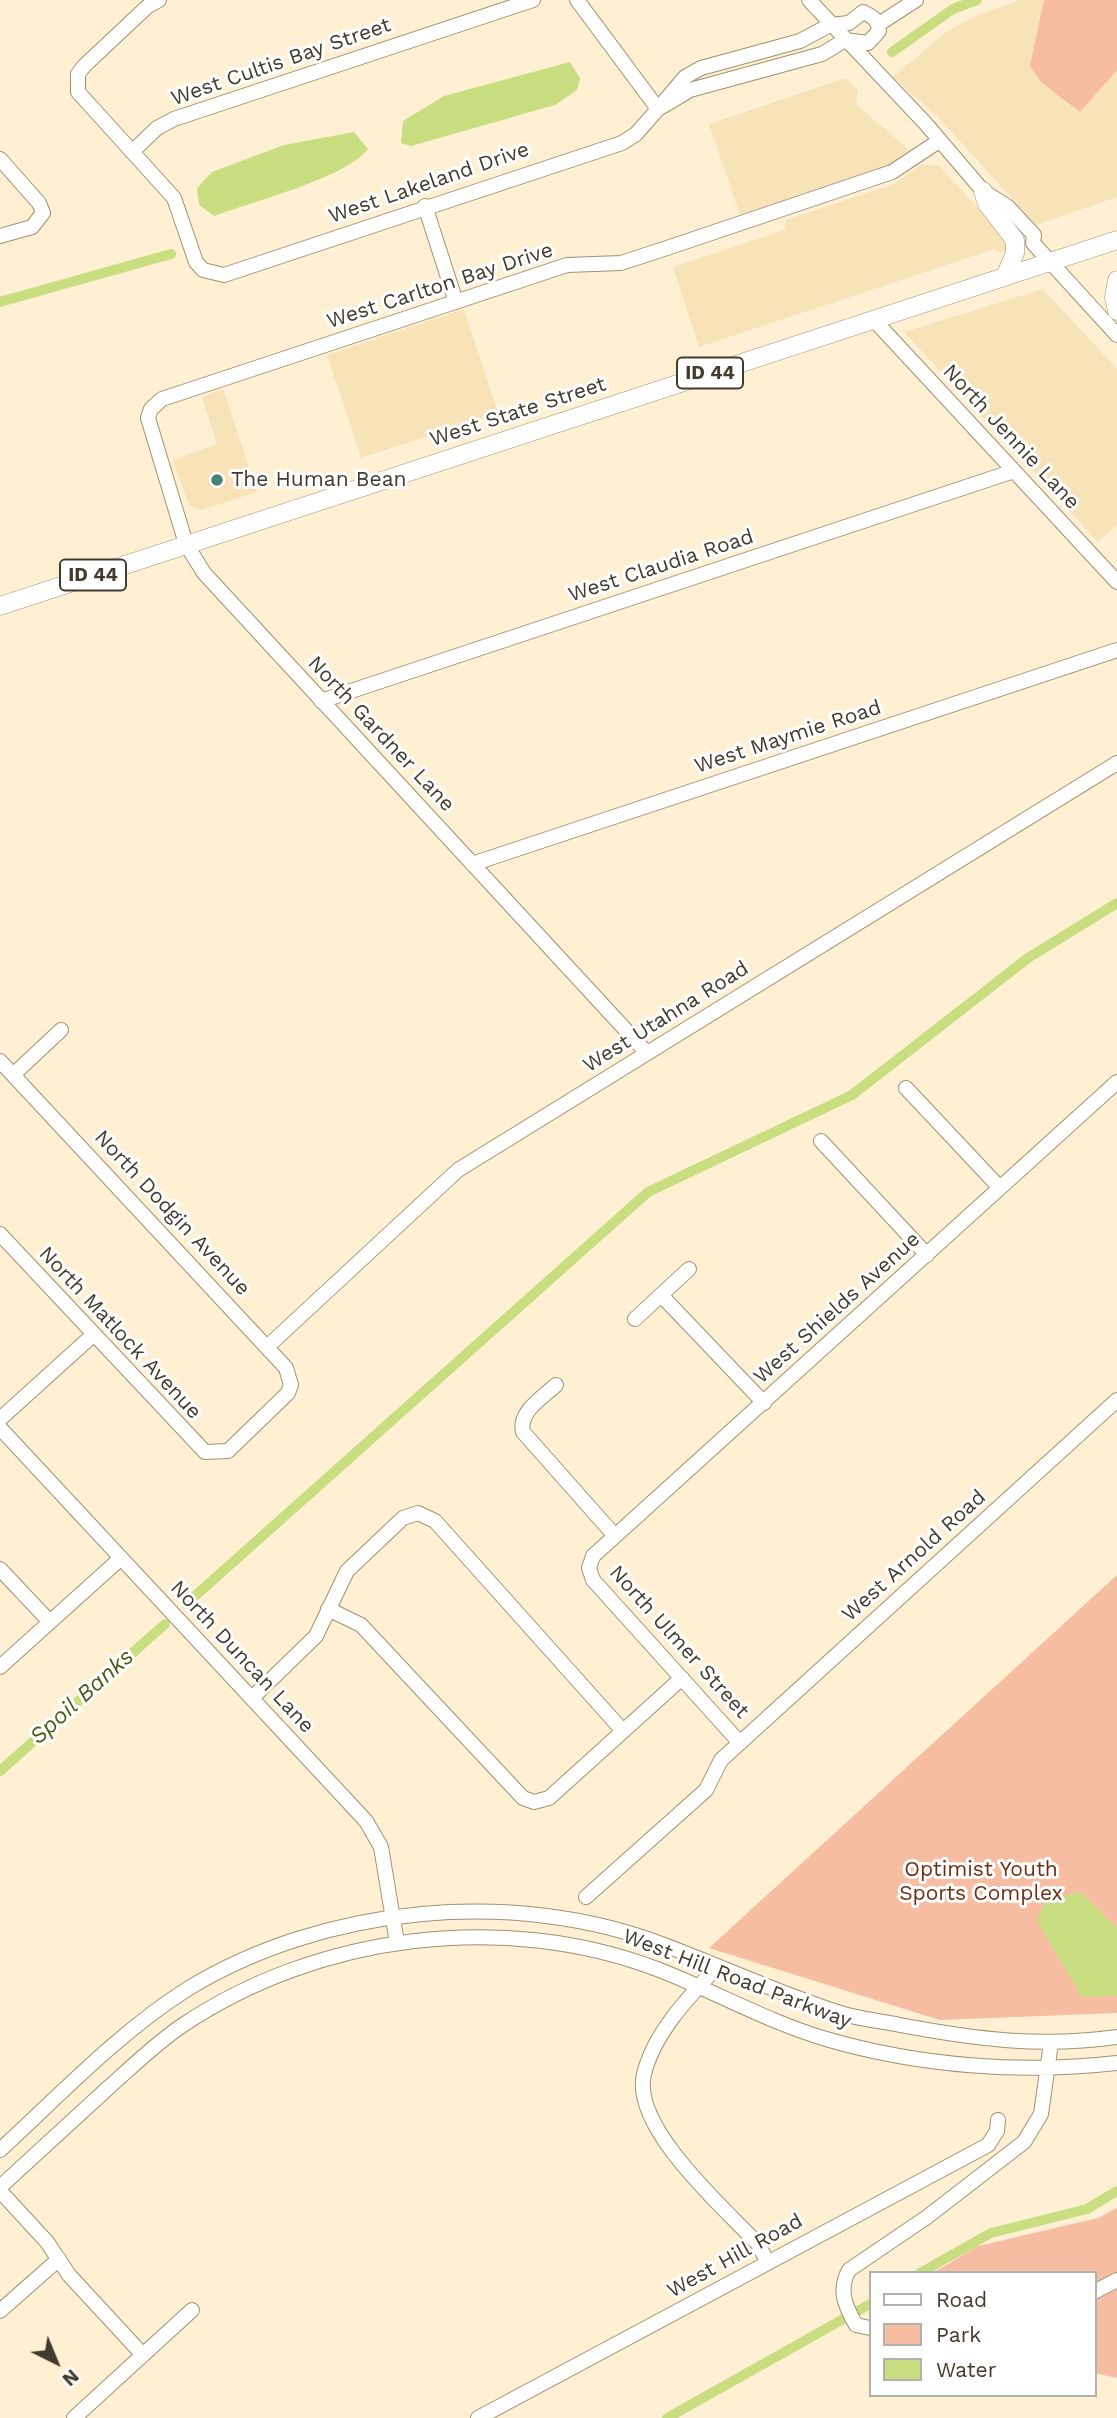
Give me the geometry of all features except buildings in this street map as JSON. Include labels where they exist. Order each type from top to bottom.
[{"type":"main road","points":[[983,191],[987,204],[1015,240],[1015,253],[1005,277]]},
{"type":"main road","name":"ID 44","points":[[1050,262],[1117,240]]},
{"type":"main road","name":"West State Street","points":[[0,606],[1050,262]]},
{"type":"main road","points":[[1117,280],[1114,297],[1117,312]]},
{"type":"street","points":[[132,152],[82,98],[77,84],[84,66],[159,0]]},
{"type":"street","name":"West Cultis Bay Street","points":[[132,152],[156,128],[174,119],[533,0]]},
{"type":"street","points":[[577,0],[658,109]]},
{"type":"street","points":[[809,0],[983,191],[1017,216],[1034,235],[1033,243],[1117,335]]},
{"type":"street","points":[[878,24],[916,0]]},
{"type":"street","name":"West Lakeland Drive","points":[[132,152],[174,198],[196,262],[203,271],[224,275],[425,206],[622,143],[636,134],[685,77],[701,68],[800,41],[830,25],[849,23],[863,12],[874,17],[878,24],[879,31],[868,43],[845,40],[822,54],[690,90],[658,109]]},
{"type":"street","name":"West Carlton Bay Drive","points":[[151,410],[162,399],[567,265],[621,263],[886,175],[939,141]]},
{"type":"street","points":[[0,236],[32,227],[43,213],[39,202],[2,166]]},
{"type":"street","points":[[425,206],[456,302]]},
{"type":"street","name":"North Jennie Lane","points":[[874,320],[1117,582]]},
{"type":"street","name":"North Gardner Lane","points":[[151,410],[149,426],[186,544],[204,573],[647,1053]]},
{"type":"street","name":"West Claudia Road","points":[[321,701],[1014,471]]},
{"type":"street","name":"West Maymie Road","points":[[472,864],[1117,650]]},
{"type":"street","name":"West Utahna Road","points":[[267,1347],[458,1170],[1117,763]]},
{"type":"street","points":[[14,1074],[61,1030]]},
{"type":"street","name":"North Dodgin Avenue","points":[[0,1061],[286,1368],[290,1385]]},
{"type":"street","name":"West Shields Avenue","points":[[589,1568],[593,1556],[1117,1082]]},
{"type":"street","points":[[906,1088],[1000,1188]]},
{"type":"street","points":[[821,1141],[927,1255]]},
{"type":"street","name":"North Matlock Avenue","points":[[0,1234],[199,1447],[214,1454],[228,1451],[284,1399],[290,1385]]},
{"type":"street","points":[[635,1319],[689,1269]]},
{"type":"street","points":[[661,1295],[764,1403]]},
{"type":"street","points":[[0,1419],[93,1335]]},
{"type":"street","points":[[556,1385],[526,1413],[521,1425],[526,1437],[615,1536]]},
{"type":"street","name":"West Arnold Road","points":[[586,1897],[711,1784],[721,1760],[1117,1400]]},
{"type":"street","name":"North Duncan Lane","points":[[0,1428],[366,1821],[381,1847],[397,1943]]},
{"type":"street","points":[[252,1698],[316,1636],[337,1585],[356,1560],[403,1518],[418,1513],[435,1521],[623,1731]]},
{"type":"street","points":[[0,1667],[121,1558]]},
{"type":"street","name":"North Ulmer Street","points":[[589,1568],[593,1580],[740,1743]]},
{"type":"street","points":[[0,1569],[50,1622]]},
{"type":"street","points":[[328,1609],[361,1625],[523,1798],[534,1802],[549,1798],[682,1678]]},
{"type":"street","name":"West Hill Road Parkway","points":[[0,2150],[130,2031],[188,1989],[286,1945],[394,1917],[453,1910],[604,1924],[666,1945],[716,1968],[844,2014],[966,2038],[1066,2044],[1117,2037]]},
{"type":"street","name":"West Hill Road Parkway","points":[[0,2189],[153,2048],[182,2025],[251,1987],[295,1969],[397,1943],[453,1937],[598,1950],[657,1969],[826,2039],[962,2064],[1047,2068],[1117,2063]]},
{"type":"street","points":[[716,1968],[698,1988],[650,2054],[643,2077],[643,2092],[658,2131],[758,2244],[767,2261]]},
{"type":"street","points":[[869,2328],[856,2325],[842,2297],[844,2279],[849,2270],[928,2217],[1024,2143],[1041,2114],[1051,2043]]},
{"type":"street","name":"West Hill Road","points":[[478,2418],[988,2145],[997,2131],[998,2120]]},
{"type":"street","points":[[0,2189],[41,2235],[69,2275],[143,2355]]},
{"type":"street","points":[[0,2311],[59,2259]]},
{"type":"street","points":[[1096,2291],[1117,2280]]},
{"type":"street","points":[[74,2418],[192,2310]]},
{"type":"shaded area","points":[[1020,0],[1117,0],[1117,197],[1036,225],[938,117],[893,77],[945,33],[975,16]]},
{"type":"shaded area","points":[[846,78],[858,91],[856,104],[909,150],[890,165],[740,215],[709,124]]},
{"type":"shaded area","points":[[922,164],[939,166],[1006,238],[1008,248],[1001,253],[994,249],[699,347],[673,267],[784,230],[786,220],[894,184]]},
{"type":"shaded area","points":[[1043,289],[1117,369],[1117,525],[1098,542],[904,332]]},
{"type":"shaded area","points":[[464,309],[498,413],[361,458],[327,355]]},
{"type":"shaded area","points":[[223,389],[257,492],[201,510],[189,505],[173,460],[217,444],[202,397]]},
{"type":"green space","points":[[1044,0],[1117,0],[1117,70],[1080,112],[1042,83],[1030,66]]},
{"type":"green space","name":"Optimist Youth Sports Complex","points":[[1117,1575],[1117,2013],[940,2020],[709,1948]]},
{"type":"green space","points":[[1117,2208],[1117,2378],[1096,2373],[1096,2271],[936,2271],[978,2246],[1098,2218]]},
{"type":"water","points":[[570,62],[580,78],[577,90],[555,105],[411,146],[401,143],[403,121],[444,96]]},
{"type":"water","points":[[354,132],[368,149],[357,160],[340,170],[297,188],[214,216],[199,205],[197,188],[212,172],[284,145]]},
{"type":"water","points":[[1081,1892],[1117,1928],[1117,1996],[1082,1997],[1037,1921],[1046,1899]]},
{"type":"waterway","points":[[892,52],[953,9],[977,0]]},
{"type":"waterway","points":[[0,302],[171,254]]},
{"type":"waterway","points":[[186,1604],[648,1192],[852,1095],[1028,958],[1117,903]]},
{"type":"waterway","name":"Spoil Banks","points":[[0,1771],[165,1624]]},
{"type":"waterway","points":[[924,2271],[991,2233],[1087,2209],[1117,2191]]},
{"type":"waterway","points":[[667,2418],[869,2305]]},
{"type":"place","name":"The Human Bean","points":[[217,480]]}]
